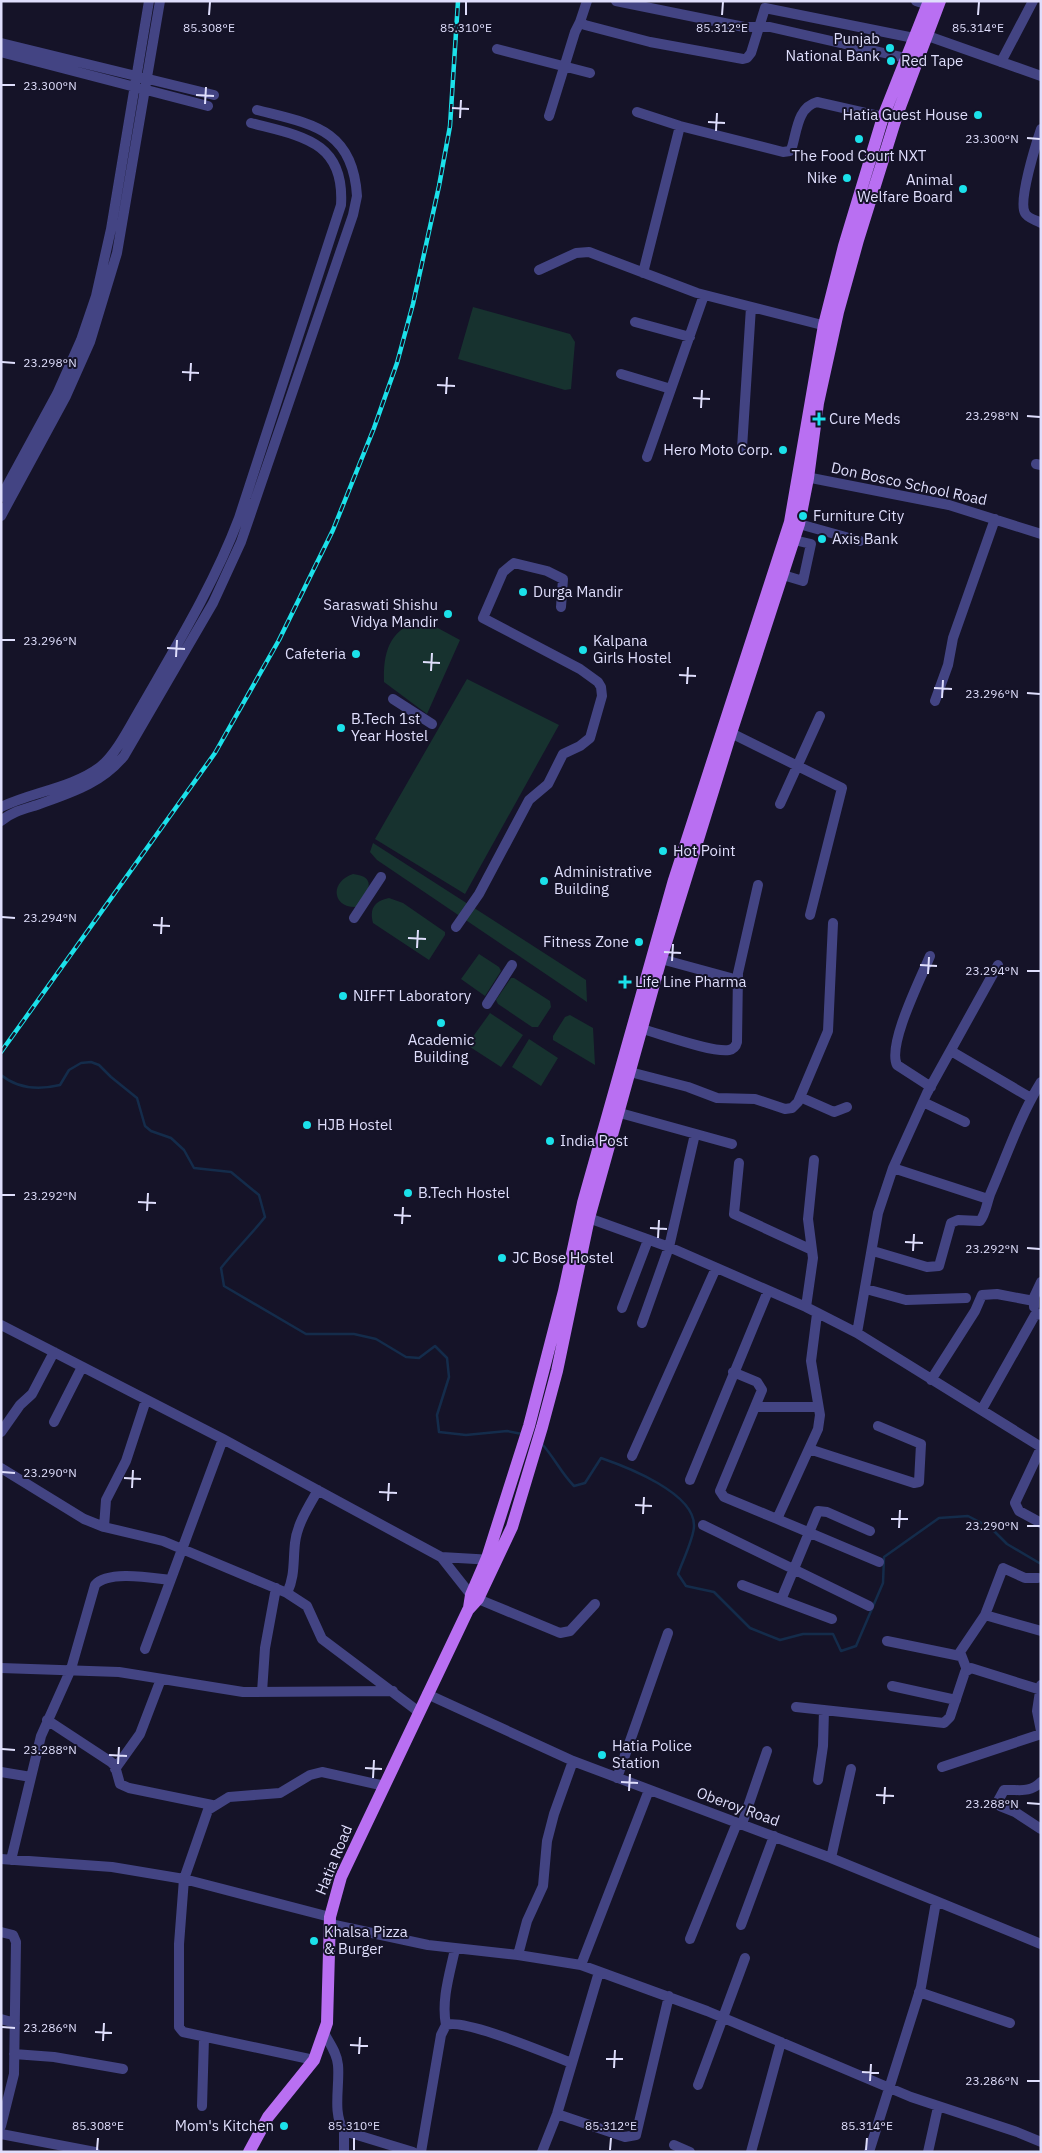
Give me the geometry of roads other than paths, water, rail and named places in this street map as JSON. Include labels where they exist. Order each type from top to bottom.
[{"type":"main road","points":[[829,327],[871,196],[904,77],[920,36],[928,2]]},
{"type":"main road","points":[[585,1217],[620,1113],[661,959],[731,733],[799,524],[803,477],[844,246],[883,117],[904,77],[906,58],[920,36]]},
{"type":"main road","points":[[585,1217],[674,880],[785,539],[803,477]]},
{"type":"main road","name":"Hatia Road","points":[[249,2152],[268,2117],[314,2060],[324,2034],[329,1996],[330,1921],[342,1877],[492,1560],[535,1426],[558,1316],[585,1217]]},
{"type":"street","points":[[142,77],[149,1]]},
{"type":"street","points":[[1,497],[57,394],[81,340],[96,296],[160,1]]},
{"type":"street","points":[[549,116],[574,32],[580,22],[587,1]]},
{"type":"street","points":[[616,1],[744,27],[770,27],[906,58]]},
{"type":"street","points":[[1001,62],[1033,1]]},
{"type":"street","points":[[580,22],[650,42],[743,59],[747,58],[751,53],[762,11],[767,8],[920,36],[1041,76]]},
{"type":"street","points":[[1,42],[214,95]]},
{"type":"street","points":[[497,49],[590,73]]},
{"type":"street","points":[[1,52],[208,106]]},
{"type":"street","points":[[1,516],[66,396],[90,342],[117,252],[140,88]]},
{"type":"street","points":[[637,112],[680,126],[787,152],[792,147],[803,110],[810,103],[817,102],[883,117]]},
{"type":"street","points":[[1,821],[13,813],[76,791],[99,780],[114,768],[124,756],[213,603],[234,558],[257,500],[357,196],[356,177],[350,157],[337,142],[307,123],[257,110]]},
{"type":"street","points":[[1,807],[77,778],[105,762],[129,727],[190,624],[221,564],[239,518],[340,205],[342,189],[339,174],[330,156],[320,146],[305,137],[251,123]]},
{"type":"street","points":[[643,273],[680,126]]},
{"type":"street","points":[[1040,133],[1026,185],[1024,210],[1027,216],[1041,223]]},
{"type":"street","points":[[539,270],[583,252],[597,254],[704,295],[829,327]]},
{"type":"street","points":[[647,457],[704,295]]},
{"type":"street","points":[[742,448],[751,306]]},
{"type":"street","points":[[635,322],[690,337]]},
{"type":"street","points":[[622,374],[671,388]]},
{"type":"street","name":"Don Bosco School Road","points":[[803,477],[949,505],[1041,534]]},
{"type":"street","points":[[935,701],[948,665],[953,638],[995,519]]},
{"type":"street","points":[[799,524],[860,541]]},
{"type":"street","points":[[783,575],[803,581],[811,544],[794,540]]},
{"type":"street","points":[[456,927],[479,894],[529,800],[548,784],[563,754],[580,746],[590,738],[602,696],[601,687],[598,682],[580,668],[484,618],[503,572],[514,563],[547,571],[563,579],[561,607]]},
{"type":"street","points":[[393,698],[432,724]]},
{"type":"street","points":[[780,804],[820,716]]},
{"type":"street","points":[[731,733],[842,788],[810,915]]},
{"type":"street","points":[[354,918],[381,877]]},
{"type":"street","points":[[642,1029],[713,1048],[730,1050],[735,1047],[738,1042],[738,980],[758,885]]},
{"type":"street","points":[[630,1072],[688,1087],[717,1098],[755,1099],[785,1110],[792,1108],[800,1097],[828,1031],[833,923]]},
{"type":"street","points":[[930,956],[901,1027],[894,1060],[897,1065],[931,1087]]},
{"type":"street","points":[[661,959],[738,980]]},
{"type":"street","points":[[487,1004],[512,965]]},
{"type":"street","points":[[857,1333],[873,1251],[878,1212],[893,1168],[923,1102],[998,965]]},
{"type":"street","points":[[951,1051],[1031,1098]]},
{"type":"street","points":[[873,1251],[927,1267],[939,1266],[951,1223],[954,1220],[980,1221],[1031,1098],[1041,1082]]},
{"type":"street","points":[[800,1097],[834,1112],[847,1107]]},
{"type":"street","points":[[923,1102],[965,1122]]},
{"type":"street","points":[[620,1113],[732,1144]]},
{"type":"street","points":[[642,1323],[669,1247],[695,1134]]},
{"type":"street","points":[[806,1307],[812,1250],[808,1219],[814,1160]]},
{"type":"street","points":[[739,1163],[732,1210],[734,1214],[812,1250]]},
{"type":"street","points":[[893,1168],[988,1199]]},
{"type":"street","points":[[585,1217],[669,1247],[806,1307],[857,1333],[1041,1447],[1015,1503],[1018,1511],[1041,1523]]},
{"type":"street","points":[[622,1308],[648,1240]]},
{"type":"street","points":[[632,1456],[716,1268]]},
{"type":"street","points":[[982,1409],[1038,1315],[1034,1301],[1041,1282]]},
{"type":"street","points":[[866,1289],[906,1300],[966,1298]]},
{"type":"street","points":[[690,1480],[768,1291]]},
{"type":"street","points":[[932,1380],[975,1312],[982,1295],[997,1294],[1034,1301]]},
{"type":"street","points":[[777,1519],[818,1429],[818,1407],[811,1361],[817,1314]]},
{"type":"street","points":[[1,1325],[318,1490],[441,1557],[475,1597],[560,1633],[570,1631],[595,1604]]},
{"type":"street","points":[[1,1432],[20,1404],[32,1394],[54,1352]]},
{"type":"street","points":[[54,1422],[82,1367]]},
{"type":"street","points":[[733,1372],[761,1386],[756,1407],[720,1491],[724,1498],[879,1562]]},
{"type":"street","points":[[104,1527],[106,1500],[126,1461],[146,1400]]},
{"type":"street","points":[[756,1407],[818,1407]]},
{"type":"street","points":[[808,1449],[914,1483],[919,1482],[921,1444],[878,1426]]},
{"type":"street","points":[[145,1649],[181,1548],[223,1440]]},
{"type":"street","points":[[1,1468],[84,1519],[104,1527],[164,1541],[287,1593],[307,1606],[322,1639],[419,1712]]},
{"type":"street","points":[[287,1593],[294,1572],[295,1542],[299,1525],[318,1490]]},
{"type":"street","points":[[781,1600],[816,1514],[821,1511],[870,1530]]},
{"type":"street","points":[[703,1525],[869,1606]]},
{"type":"street","points":[[441,1557],[492,1560]]},
{"type":"street","points":[[796,1707],[944,1723],[950,1717],[967,1670],[960,1656],[961,1648],[985,1615],[1003,1568],[1025,1578],[1038,1578]]},
{"type":"street","points":[[170,1580],[122,1576],[98,1582],[84,1620],[71,1669],[47,1720],[6,1860],[112,1867],[184,1880],[330,1921],[456,1949],[518,1955],[581,1965],[723,2017],[938,2107],[1041,2142]]},
{"type":"street","points":[[742,1585],[832,1619]]},
{"type":"street","points":[[262,1692],[265,1648],[276,1588]]},
{"type":"street","points":[[985,1615],[1041,1630]]},
{"type":"street","points":[[617,1778],[668,1633]]},
{"type":"street","points":[[887,1641],[960,1656]]},
{"type":"street","points":[[1,1668],[118,1672],[243,1692],[393,1691]]},
{"type":"street","points":[[942,1767],[1041,1732],[1037,1711],[1040,1688],[977,1668],[967,1670]]},
{"type":"street","points":[[115,1769],[140,1734],[161,1679]]},
{"type":"street","points":[[892,1686],[956,1700]]},
{"type":"street","name":"Oberoy Road","points":[[427,1694],[573,1761],[832,1858],[1041,1944]]},
{"type":"street","points":[[818,1780],[824,1746],[824,1710]]},
{"type":"street","points":[[47,1720],[106,1758],[115,1769],[120,1784],[129,1788],[212,1805]]},
{"type":"street","points":[[690,1939],[740,1824],[767,1751]]},
{"type":"street","points":[[518,1955],[522,1936],[542,1886],[547,1841],[554,1814],[573,1761]]},
{"type":"street","points":[[832,1858],[851,1769]]},
{"type":"street","points":[[1,1772],[31,1777]]},
{"type":"street","points":[[314,2060],[182,2032],[180,2027],[180,1944],[184,1880],[208,1810],[212,1805],[229,1797],[280,1793],[310,1775],[322,1772],[385,1786]]},
{"type":"street","points":[[1041,1782],[1034,1789],[1004,1790],[998,1800],[1000,1806],[1015,1812],[1041,1829]]},
{"type":"street","points":[[581,1965],[649,1790]]},
{"type":"street","points":[[741,1925],[774,1836]]},
{"type":"street","points":[[869,2152],[919,1992],[936,1902]]},
{"type":"street","points":[[1,1932],[16,1938],[14,2074],[1,2126]]},
{"type":"street","points":[[421,2152],[441,2035],[446,2025],[444,2006],[456,1949]]},
{"type":"street","points":[[698,2085],[745,1958]]},
{"type":"street","points":[[542,2152],[557,2114],[599,1972]]},
{"type":"street","points":[[919,1992],[1010,2023]]},
{"type":"street","points":[[557,2114],[625,2137],[636,2135],[669,1996]]},
{"type":"street","points":[[1,2019],[15,2023]]},
{"type":"street","points":[[446,2025],[450,2023],[476,2028],[572,2063]]},
{"type":"street","points":[[324,2034],[336,2054],[340,2126],[344,2131],[413,2152]]},
{"type":"street","points":[[202,2106],[204,2038]]},
{"type":"street","points":[[751,2152],[781,2042]]},
{"type":"street","points":[[14,2054],[54,2056],[123,2069]]},
{"type":"street","points":[[928,2152],[938,2107]]},
{"type":"street","points":[[344,2131],[344,2152]]},
{"type":"street","points":[[1,2134],[95,2152]]},
{"type":"street","points":[[674,2145],[690,2152]]},
{"type":"waterway","points":[[1,1075],[22,1086],[44,1088],[60,1085],[69,1070],[81,1063],[91,1062],[99,1065],[137,1098],[145,1126],[151,1131],[171,1138],[184,1150],[194,1168],[231,1172],[259,1195],[265,1217],[221,1268],[224,1286],[306,1334],[354,1334],[376,1339],[406,1357],[419,1358],[435,1346],[447,1358],[449,1377],[437,1415],[439,1432],[466,1435],[507,1431],[522,1434]]},
{"type":"waterway","points":[[542,1444],[574,1486],[585,1483],[601,1458],[642,1475],[672,1492],[684,1503],[691,1514],[694,1526],[690,1543],[678,1574],[686,1586],[714,1592],[750,1628],[780,1640],[803,1634],[833,1634],[841,1651],[856,1646],[883,1583],[884,1557],[939,1518],[968,1516],[991,1528],[1007,1544],[1041,1564]]},
{"type":"railway","points":[[1,1052],[215,753],[279,640],[333,530],[374,428],[397,363],[413,304],[450,126],[458,1]]},
{"type":"place","name":"Punjab National Bank","points":[[890,48]]},
{"type":"place","name":"Red Tape","points":[[891,61]]},
{"type":"place","name":"Hatia Guest House","points":[[978,115]]},
{"type":"place","name":"The Food Court NXT","points":[[859,139]]},
{"type":"place","name":"Nike","points":[[847,178]]},
{"type":"place","name":"Animal Welfare Board","points":[[963,189]]},
{"type":"place","name":"Cure Meds","points":[[819,419]]},
{"type":"place","name":"Hero Moto Corp.","points":[[783,450]]},
{"type":"place","name":"Furniture City","points":[[803,516]]},
{"type":"place","name":"Axis Bank","points":[[822,539]]},
{"type":"place","name":"Durga Mandir","points":[[523,592]]},
{"type":"place","name":"Saraswati Shishu Vidya Mandir","points":[[448,614]]},
{"type":"place","name":"Kalpana Girls Hostel","points":[[583,650]]},
{"type":"place","name":"Cafeteria","points":[[356,654]]},
{"type":"place","name":"B.Tech 1st Year Hostel","points":[[341,728]]},
{"type":"place","name":"Hot Point","points":[[663,851]]},
{"type":"place","name":"Administrative Building","points":[[544,881]]},
{"type":"place","name":"Fitness Zone","points":[[639,942]]},
{"type":"place","name":"Life Line Pharma","points":[[625,982]]},
{"type":"place","name":"NIFFT Laboratory","points":[[343,996]]},
{"type":"place","name":"Academic Building","points":[[441,1023]]},
{"type":"place","name":"HJB Hostel","points":[[307,1125]]},
{"type":"place","name":"India Post","points":[[550,1141]]},
{"type":"place","name":"B.Tech Hostel","points":[[408,1193]]},
{"type":"place","name":"JC Bose Hostel","points":[[502,1258]]},
{"type":"place","name":"Hatia Police Station","points":[[602,1755]]},
{"type":"place","name":"Khalsa Pizza & Burger","points":[[314,1941]]},
{"type":"place","name":"Mom's Kitchen","points":[[284,2126]]}]
